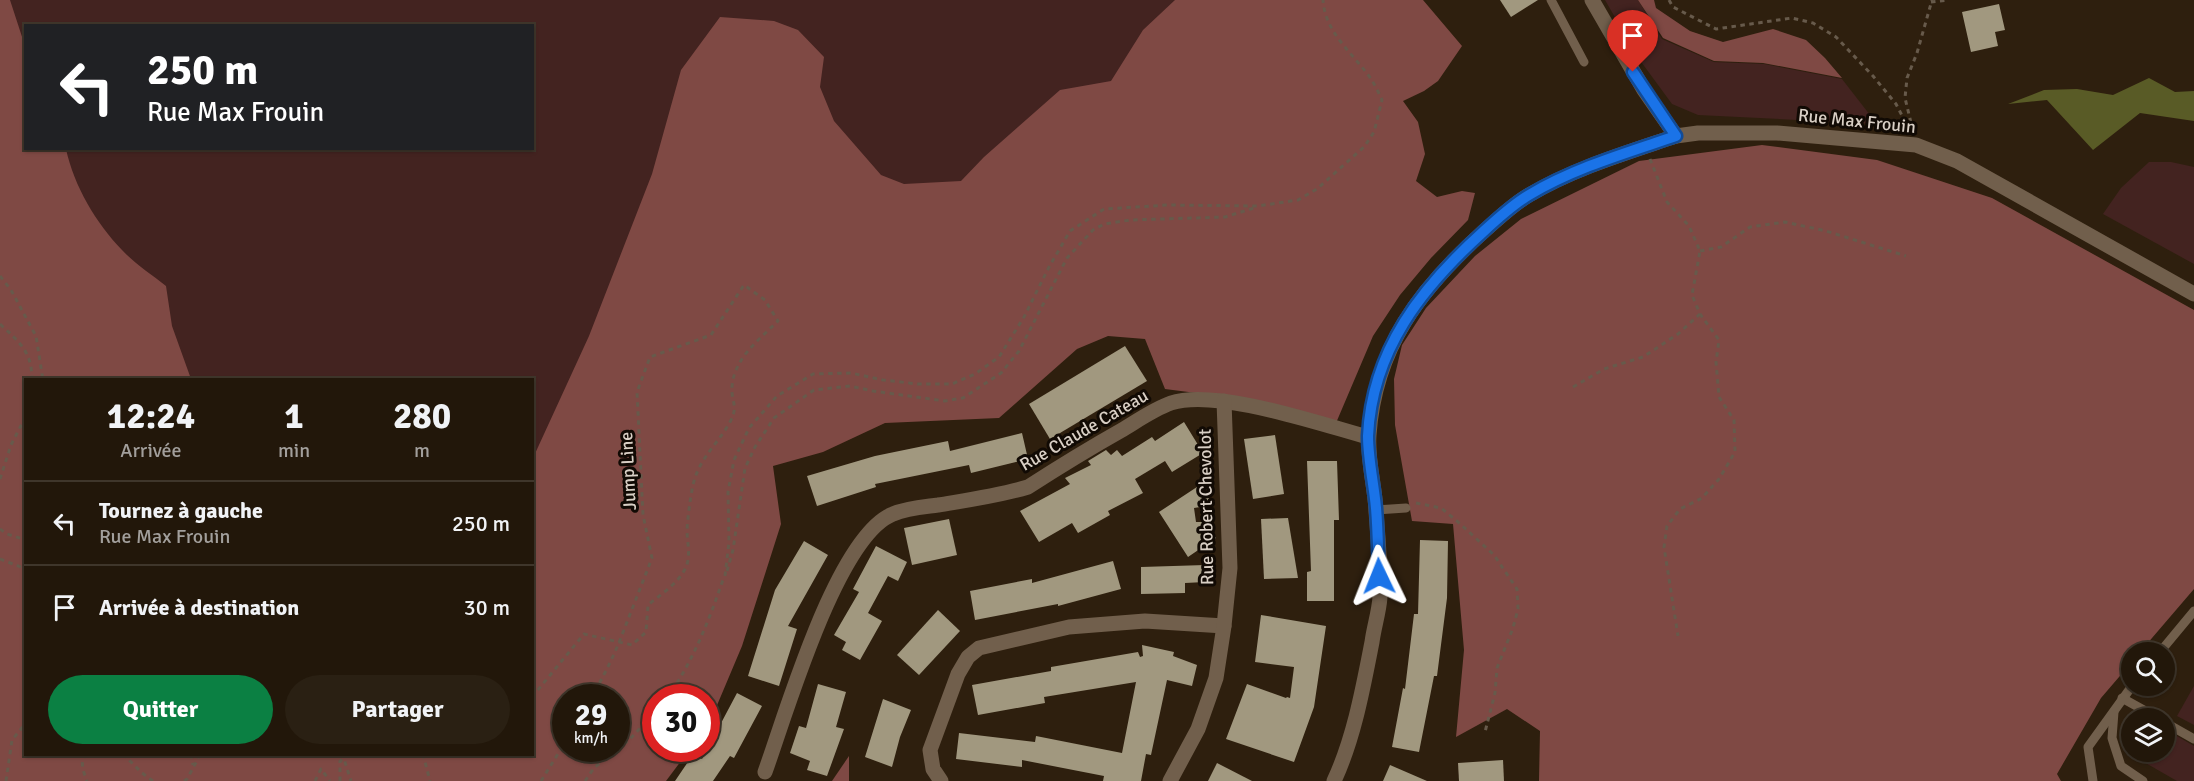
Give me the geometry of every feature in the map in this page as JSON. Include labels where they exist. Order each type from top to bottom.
[{"type":"street","points":[[1592,0],[1644,90],[1676,136]]},
{"type":"street","name":"Rue Max Frouin","points":[[1334,781],[1345,758],[1367,670],[1380,598],[1376,510],[1368,437],[1381,368],[1392,341],[1406,317],[1447,268],[1470,244],[1527,196],[1564,176],[1676,136],[1698,133],[1777,133],[1916,145],[1957,161],[2194,294]]},
{"type":"street","name":"Rue Claude Cateau","points":[[765,772],[817,624],[865,535],[892,514],[1005,494],[1028,487],[1170,403],[1188,400],[1224,401],[1252,406],[1368,437]]},
{"type":"street","name":"Rue Robert Chevolot","points":[[1170,781],[1198,729],[1216,678],[1224,626],[1230,568],[1224,401]]},
{"type":"street","points":[[941,781],[933,769],[930,750],[958,674],[968,657],[979,648],[1070,627],[1145,621],[1224,626]]},
{"type":"lane","points":[[1551,0],[1584,62]]},
{"type":"lane","points":[[1376,510],[1406,508]]},
{"type":"lane","points":[[2168,642],[2194,611]]},
{"type":"lane","points":[[2093,781],[2088,747],[2122,698],[2140,708]]},
{"type":"lane","points":[[2114,710],[2112,738],[2121,766],[2143,781]]},
{"type":"lane","points":[[2175,728],[2194,739]]},
{"type":"path","points":[[725,576],[729,542],[728,492],[734,460],[749,428],[777,396],[813,374],[851,373],[918,384],[952,384],[975,374],[999,357],[1024,317],[1070,231],[1104,209],[1168,205],[1258,206],[1298,200],[1317,189],[1364,147],[1374,132],[1382,100],[1371,79],[1336,38],[1324,10],[1323,0]]},
{"type":"path","points":[[1669,0],[1673,7],[1716,29],[1792,18],[1813,23],[1836,37],[1873,76],[1896,104],[1916,145]]},
{"type":"path","points":[[1916,145],[1905,98],[1907,78],[1932,1],[1948,0]]},
{"type":"path","points":[[1644,147],[1667,202],[1689,225],[1700,251],[1692,295],[1700,314],[1719,340],[1716,362],[1719,397],[1734,420],[1735,453],[1719,479],[1702,498],[1680,509],[1666,526],[1664,547],[1678,636]]},
{"type":"path","points":[[677,684],[705,631],[734,550],[745,468],[754,447],[774,418],[814,390],[850,386],[945,401],[963,398],[1001,373],[1019,351],[1067,258],[1093,230],[1104,224],[1130,220],[1225,217],[1258,206]]},
{"type":"path","points":[[1700,251],[1721,247],[1750,227],[1785,222],[1826,231],[1906,256]]},
{"type":"path","points":[[0,276],[11,290],[36,336],[43,378]]},
{"type":"path","name":"Jump Line","points":[[534,695],[584,634],[619,642],[632,645],[646,632],[648,605],[676,582],[686,567],[689,555],[687,532],[689,505],[694,482],[709,450],[731,420],[736,405],[732,389],[735,370],[749,349],[778,321],[765,300],[744,285],[711,335],[650,357],[637,392],[643,515],[652,558],[619,642],[619,642],[609,666],[599,684]]},
{"type":"path","points":[[1573,387],[1604,369],[1643,357],[1678,334],[1700,314]]},
{"type":"path","points":[[0,324],[22,344],[30,360],[32,378]]},
{"type":"path","points":[[0,480],[10,445],[24,420]]},
{"type":"path","points":[[1406,508],[1418,503],[1441,508],[1494,555],[1517,589],[1518,609],[1497,668],[1495,693],[1485,732]]},
{"type":"path","points":[[0,529],[7,534],[24,539]]},
{"type":"path","points":[[0,559],[24,568]]},
{"type":"path","points":[[6,781],[12,740],[24,725]]},
{"type":"path","points":[[585,781],[594,768],[630,739],[642,726]]},
{"type":"path","points":[[84,756],[82,767],[87,781]]},
{"type":"path","points":[[125,756],[153,781]]},
{"type":"path","points":[[191,756],[194,767]]},
{"type":"path","points":[[184,781],[198,756]]},
{"type":"path","points":[[424,756],[430,781]]},
{"type":"path","points":[[340,781],[340,761],[344,759],[351,781]]},
{"type":"path","points":[[541,781],[553,762]]},
{"type":"path","points":[[315,781],[321,769],[330,781]]},
{"type":"shaded area","points":[[0,0],[1266,0],[811,351],[576,684],[552,684],[552,721],[534,751],[534,378],[97,378],[0,230]]},
{"type":"shaded area","points":[[0,0],[10,0],[24,43],[24,150],[66,150],[80,190],[103,228],[127,255],[166,286],[172,326],[191,378],[24,378],[24,756],[534,756],[534,456],[589,336],[652,174],[681,70],[720,17],[774,21],[798,30],[824,57],[820,87],[834,121],[881,175],[904,184],[961,181],[984,157],[1060,90],[1111,81],[1143,30],[1175,0],[1423,0],[1462,46],[1438,81],[1403,101],[1418,122],[1425,154],[1416,181],[1437,197],[1462,191],[1475,193],[1468,220],[1431,258],[1400,295],[1373,336],[1336,423],[1243,399],[1165,389],[1145,339],[1108,336],[1077,349],[999,418],[885,423],[823,452],[773,466],[781,524],[742,646],[720,698],[720,684],[642,684],[642,762],[680,762],[666,781],[0,781]]},
{"type":"shaded area","points":[[1605,0],[1638,0],[1662,39],[1714,62],[1764,64],[1842,79],[1877,124],[1698,115],[1672,104],[1639,59]]},
{"type":"shaded area","points":[[1638,0],[1654,0],[1656,8],[1690,31],[1723,42],[1773,29],[1806,40],[1842,78],[1763,63],[1714,61],[1663,38]]},
{"type":"shaded area","points":[[2149,78],[2175,92],[2194,91],[2194,121],[2140,113],[2093,150],[2047,100],[2008,104],[2044,90],[2077,89],[2113,95]]},
{"type":"shaded area","points":[[1762,145],[1877,160],[1992,198],[2194,310],[2194,589],[2149,642],[2121,642],[2121,675],[2101,698],[2057,774],[2061,781],[1539,781],[1540,731],[1507,709],[1456,737],[1464,650],[1453,524],[1412,521],[1395,425],[1394,379],[1402,345],[1426,308],[1475,256],[1521,219],[1639,161]]},
{"type":"shaded area","points":[[2149,162],[2171,162],[2194,167],[2194,264],[2103,214],[2121,188]]},
{"type":"shaded area","points":[[2194,686],[2194,725],[2177,716]]},
{"type":"shaded area","points":[[2175,735],[2194,746],[2194,781],[2177,781],[2144,762],[2175,762]]},
{"type":"shaded area","points":[[849,756],[849,781],[832,781]]},
{"type":"building","points":[[1500,0],[1538,0],[1511,17]]},
{"type":"building","points":[[1999,4],[2005,30],[1995,32],[1998,46],[1971,52],[1962,12]]},
{"type":"building","points":[[1125,346],[1147,381],[1050,439],[1029,404]]},
{"type":"building","points":[[1184,422],[1203,453],[1172,472],[1165,461],[1135,479],[1143,493],[1108,511],[1110,515],[1078,533],[1072,523],[1039,542],[1020,511],[1070,484],[1065,478],[1091,465],[1088,461],[1106,450],[1111,455],[1117,450],[1122,456],[1152,437],[1155,441]]},
{"type":"building","points":[[1022,433],[1028,459],[971,473],[969,465],[875,484],[876,487],[817,506],[807,476],[875,456],[948,441],[950,451]]},
{"type":"building","points":[[1275,435],[1284,494],[1253,499],[1244,439]]},
{"type":"building","points":[[1307,461],[1337,461],[1339,520],[1334,520],[1334,601],[1307,601],[1307,572],[1311,571]]},
{"type":"building","points":[[1200,485],[1213,505],[1194,508],[1196,522],[1205,522],[1216,538],[1188,557],[1159,512]]},
{"type":"building","points":[[1288,518],[1298,578],[1264,579],[1261,519]]},
{"type":"building","points":[[949,519],[957,555],[912,565],[904,528]]},
{"type":"building","points":[[1420,540],[1448,541],[1447,598],[1437,676],[1434,676],[1419,752],[1392,747],[1403,688],[1405,689],[1414,614],[1418,614]]},
{"type":"building","points":[[804,541],[828,555],[788,626],[797,629],[779,686],[748,676],[775,590]]},
{"type":"building","points":[[876,546],[907,562],[898,581],[888,576],[868,613],[882,621],[860,660],[842,650],[846,642],[834,635],[859,592],[853,589]]},
{"type":"building","points":[[1113,561],[1121,589],[1058,606],[1058,604],[975,620],[970,591],[1032,579],[1032,583]]},
{"type":"building","points":[[1205,565],[1205,582],[1185,583],[1185,593],[1141,594],[1141,567]]},
{"type":"building","points":[[938,610],[960,631],[919,675],[897,655]]},
{"type":"building","points":[[1261,615],[1326,626],[1314,707],[1294,762],[1226,739],[1247,684],[1290,698],[1294,667],[1255,662]]},
{"type":"building","points":[[1142,645],[1174,652],[1173,656],[1197,665],[1192,686],[1167,680],[1151,755],[1146,754],[1141,781],[1103,781],[1104,776],[1022,760],[1022,767],[956,759],[959,733],[1035,742],[1036,736],[1122,753],[1136,682],[1044,697],[1045,703],[978,715],[972,685],[1051,671],[1051,667],[1138,652],[1140,657],[1143,656]]},
{"type":"building","points":[[818,684],[846,692],[836,727],[844,729],[827,776],[807,770],[810,761],[790,753],[799,726],[806,728]]},
{"type":"building","points":[[737,693],[762,706],[734,758],[730,756],[713,781],[675,781],[688,762],[720,762],[720,725]]},
{"type":"building","points":[[883,699],[911,710],[900,737],[892,767],[865,757]]},
{"type":"building","points":[[1503,760],[1504,781],[1459,781],[1458,763]]},
{"type":"building","points":[[1217,763],[1252,781],[1208,781]]},
{"type":"building","points":[[1390,765],[1427,781],[1383,781]]},
{"type":"route","points":[[1379,576],[1376,510],[1368,437],[1381,368],[1392,341],[1406,317],[1440,276],[1470,244],[1527,196],[1564,176],[1676,136],[1633,72]]}]
